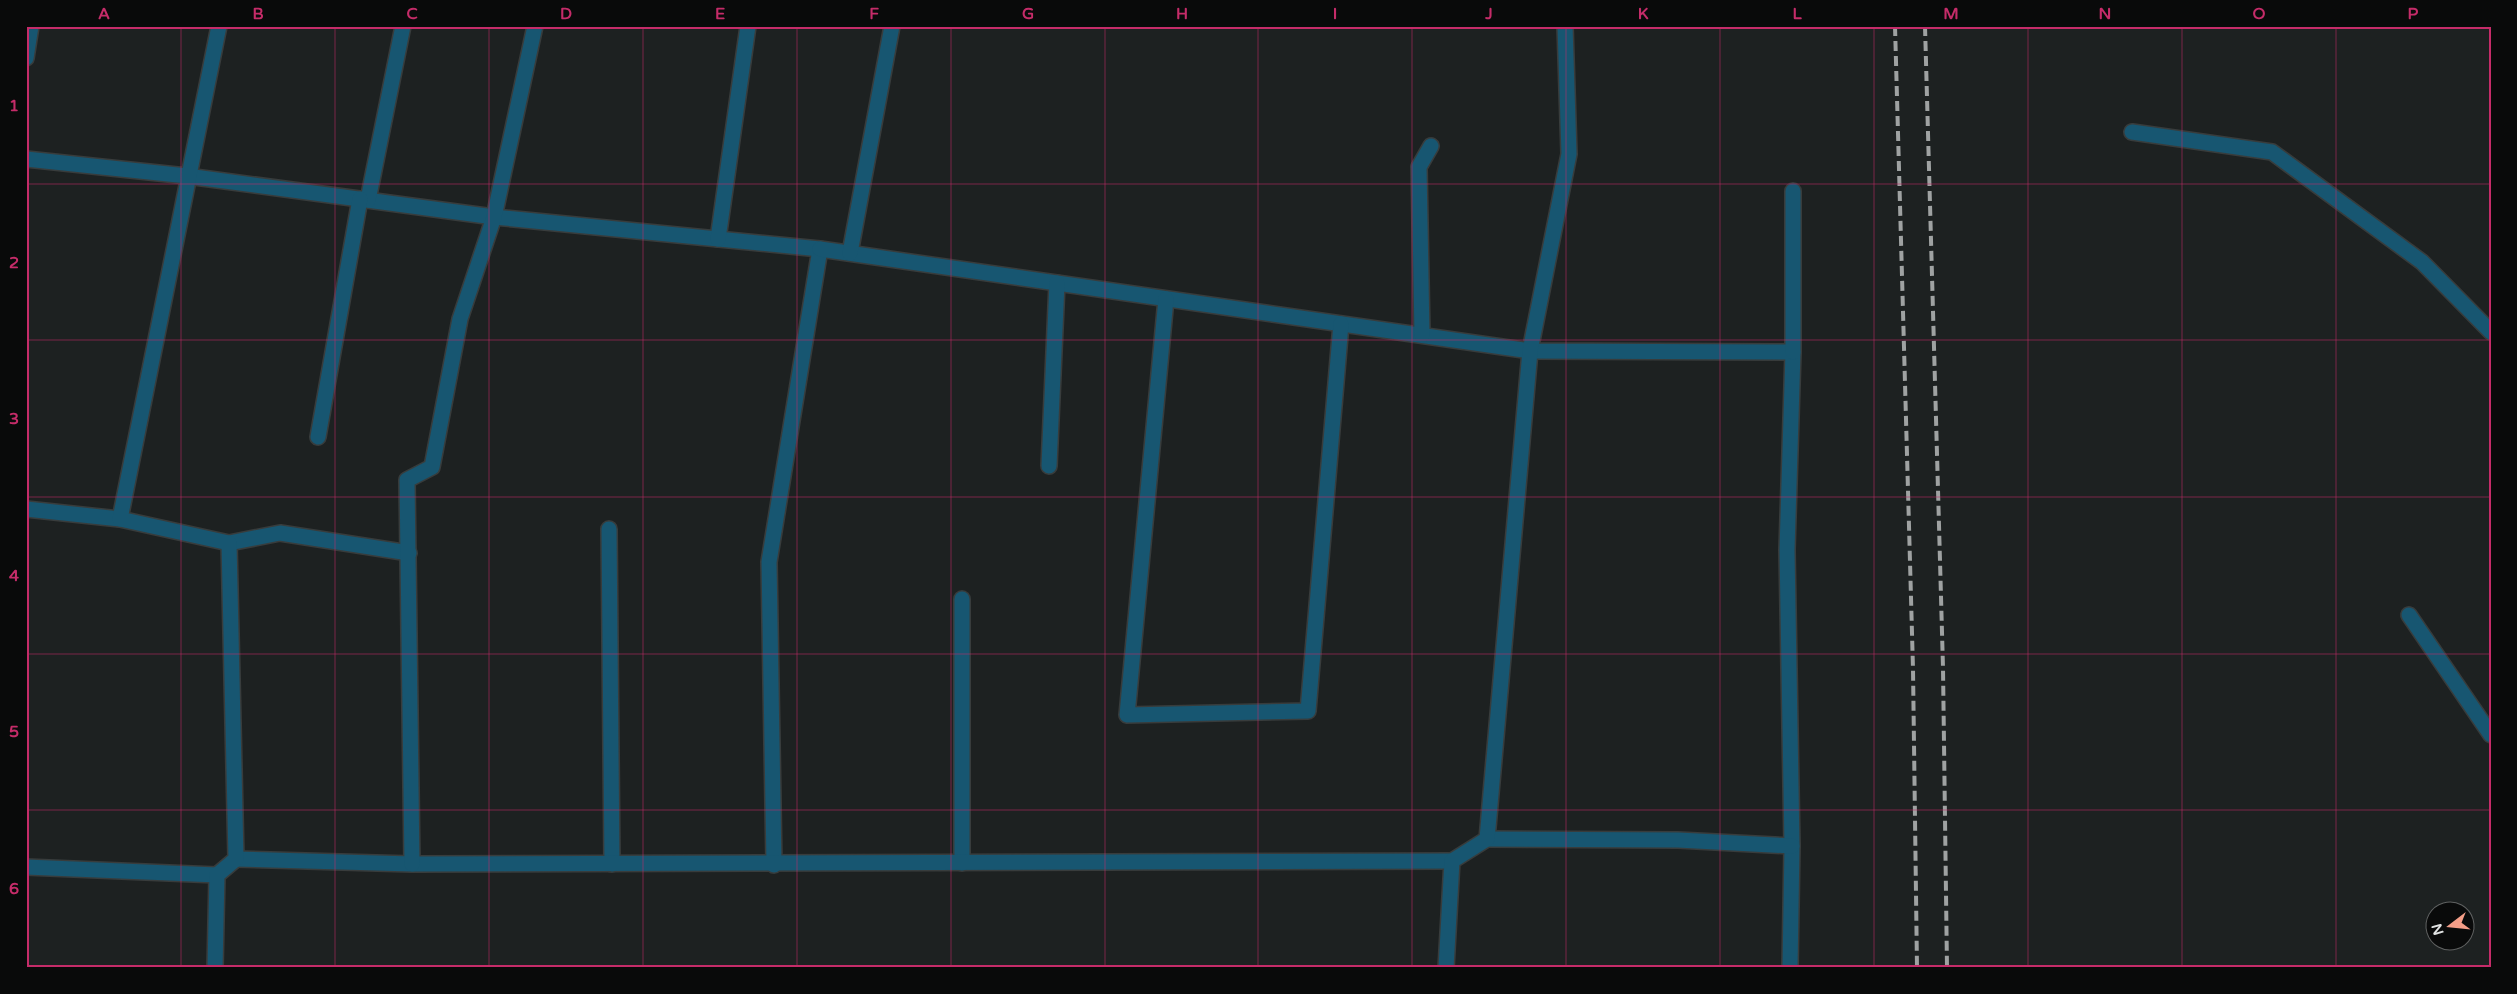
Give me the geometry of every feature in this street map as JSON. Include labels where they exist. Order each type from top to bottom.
[{"type":"street","points":[[26,58],[32,26]]},
{"type":"street","points":[[120,519],[219,26]]},
{"type":"street","points":[[318,437],[364,199],[403,26]]},
{"type":"street","points":[[412,864],[407,480],[432,467],[460,319],[494,217],[535,26]]},
{"type":"street","points":[[718,239],[748,26]]},
{"type":"street","points":[[850,253],[892,26]]},
{"type":"street","points":[[1488,838],[1530,351],[1569,154],[1565,26]]},
{"type":"street","points":[[2132,132],[2272,152],[2422,262],[2491,332]]},
{"type":"street","points":[[1422,335],[1419,167],[1431,146]]},
{"type":"street","points":[[26,160],[188,176],[494,217],[820,249],[1530,351],[1793,352]]},
{"type":"street","points":[[1790,968],[1792,846],[1787,550],[1793,352],[1793,191]]},
{"type":"street","points":[[774,865],[769,562],[820,249]]},
{"type":"street","points":[[1050,466],[1057,283]]},
{"type":"street","points":[[1166,299],[1127,715],[1308,711],[1341,324]]},
{"type":"street","points":[[26,509],[120,519],[229,543],[280,533],[408,553]]},
{"type":"street","points":[[609,529],[612,864]]},
{"type":"street","points":[[229,543],[236,859]]},
{"type":"street","points":[[962,599],[962,863]]},
{"type":"street","points":[[2409,615],[2491,735]]},
{"type":"street","points":[[26,867],[217,875],[236,859],[412,864],[774,865],[1452,861],[1488,838],[1678,840],[1792,846]]},
{"type":"street","points":[[1446,968],[1452,861]]},
{"type":"street","points":[[215,968],[217,875]]},
{"type":"railway","points":[[1895,26],[1913,669],[1917,968]]},
{"type":"railway","points":[[1925,26],[1943,668],[1947,968]]}]
